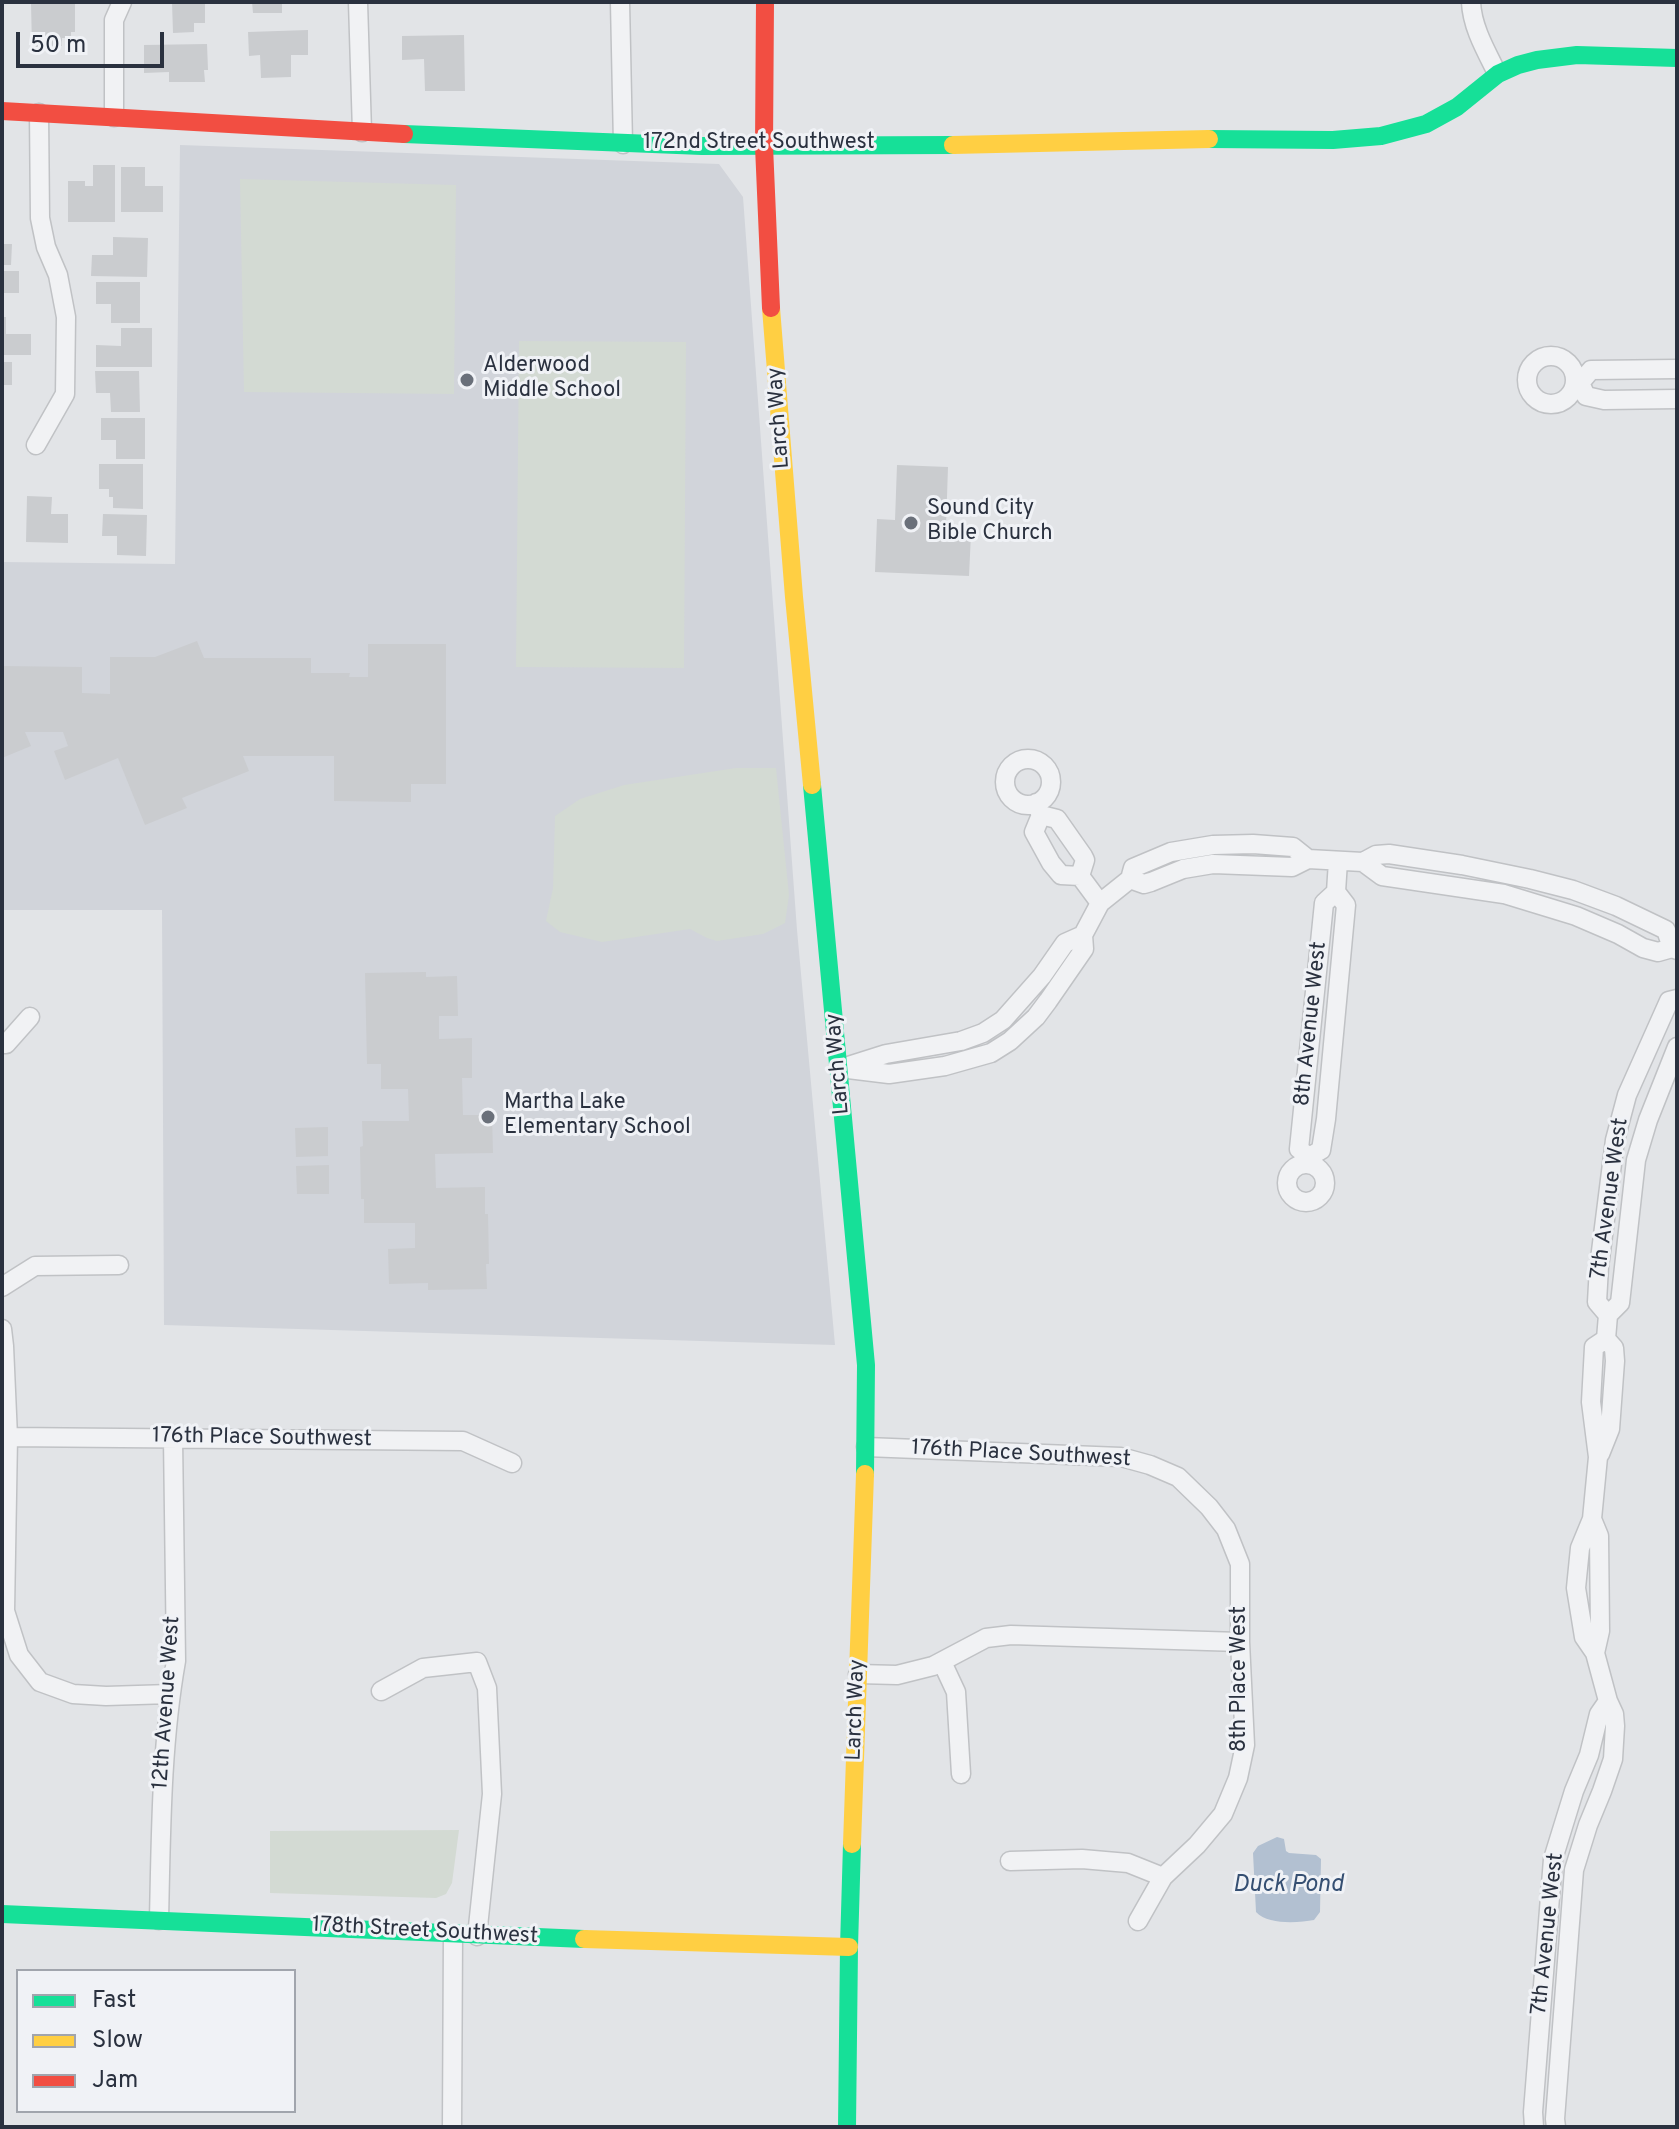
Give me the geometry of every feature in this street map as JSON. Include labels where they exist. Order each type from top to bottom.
[{"type":"street","points":[[114,117],[114,20],[122,2]]},
{"type":"street","points":[[358,2],[362,132]]},
{"type":"street","points":[[620,2],[623,144]]},
{"type":"street","name":"Larch Way","points":[[765,2],[764,146],[771,306],[794,597],[866,1365],[849,1947],[847,2127]]},
{"type":"street","points":[[1471,2],[1471,13],[1480,38],[1497,73],[1551,58],[1677,58]]},
{"type":"street","name":"172nd Street Southwest","points":[[2,111],[623,144],[764,146],[1317,139],[1394,135],[1424,126],[1448,113],[1497,73]]},
{"type":"street","points":[[36,445],[65,394],[66,317],[58,275],[46,247],[40,218],[39,113]]},
{"type":"street","points":[[1677,369],[1591,370],[1578,383],[1586,396],[1604,400],[1677,399]]},
{"type":"street","points":[[1039,809],[1057,819],[1083,856],[1085,860],[1080,876],[1061,875],[1051,863],[1034,832],[1039,809]]},
{"type":"street","points":[[840,1068],[886,1054],[961,1041],[983,1033],[1003,1020],[1042,976],[1065,943],[1083,935],[1100,903],[1130,879],[1144,884],[1183,869],[1213,864],[1292,867],[1308,859],[1363,862],[1376,855],[1389,854],[1462,865],[1573,890],[1616,906],[1666,930],[1675,949],[1658,952],[1643,948],[1576,916],[1504,894],[1382,876],[1363,862]]},
{"type":"street","name":"8th Avenue West","points":[[1309,1160],[1299,1149],[1316,973],[1324,903],[1336,892],[1338,861]]},
{"type":"street","points":[[1080,876],[1100,903]]},
{"type":"street","name":"7th Avenue West","points":[[1608,1315],[1597,1302],[1615,1140],[1627,1095],[1669,1001],[1677,999]]},
{"type":"street","points":[[2,1044],[6,1044],[30,1017]]},
{"type":"street","name":"7th Avenue West","points":[[1556,2127],[1574,1870],[1613,1759],[1615,1726],[1595,1653],[1584,1637],[1576,1588],[1580,1548],[1592,1519],[1598,1457],[1610,1429],[1615,1361],[1614,1348],[1606,1339],[1608,1315],[1620,1303],[1636,1160],[1677,1047]]},
{"type":"street","points":[[2,1287],[35,1266],[119,1265]]},
{"type":"street","points":[[2,1329],[8,1437],[5,1611],[19,1655],[40,1682],[73,1694],[170,1694]]},
{"type":"street","name":"176th Place Southwest","points":[[8,1437],[463,1441],[512,1463]]},
{"type":"street","name":"12th Avenue West","points":[[159,1920],[162,1776],[176,1661],[173,1438]]},
{"type":"street","name":"176th Place Southwest","points":[[866,1447],[1121,1457],[1178,1477],[1209,1507]]},
{"type":"street","name":"8th Place West","points":[[1138,1921],[1163,1877],[1197,1845],[1223,1814],[1238,1778],[1245,1745],[1240,1564],[1226,1529],[1209,1507]]},
{"type":"street","points":[[858,1674],[897,1675],[933,1666],[986,1638],[1011,1635],[1240,1642]]},
{"type":"street","points":[[381,1691],[423,1668],[477,1662],[487,1688],[492,1794],[477,1936]]},
{"type":"street","points":[[942,1662],[956,1692],[961,1774]]},
{"type":"street","name":"7th Avenue West","points":[[1534,2127],[1553,1859],[1589,1755],[1599,1714],[1608,1701]]},
{"type":"street","points":[[1010,1861],[1082,1859],[1128,1863],[1163,1877]]},
{"type":"street","name":"178th Street Southwest","points":[[2,1914],[477,1936],[849,1947]]},
{"type":"street","points":[[452,2127],[453,1934]]},
{"type":"shaded area","name":"Alderwood Middle School","points":[[180,145],[719,164],[743,197],[797,930],[835,1345],[164,1325],[162,910],[2,910],[2,562],[175,564]]},
{"type":"shaded area","points":[[240,179],[456,185],[454,394],[244,392]]},
{"type":"shaded area","points":[[519,341],[686,342],[684,668],[516,667]]},
{"type":"shaded area","points":[[736,768],[776,768],[789,895],[785,923],[763,934],[717,941],[690,929],[602,942],[560,932],[546,921],[553,888],[555,816],[580,799],[624,785]]},
{"type":"shaded area","points":[[459,1830],[452,1883],[446,1894],[436,1898],[270,1893],[270,1831]]},
{"type":"water","name":"Duck Pond","points":[[1277,1837],[1284,1839],[1289,1853],[1316,1855],[1321,1859],[1320,1912],[1314,1920],[1275,1921],[1256,1912],[1253,1853],[1258,1846]]},
{"type":"building","points":[[75,2],[75,32],[71,32],[71,38],[62,38],[62,46],[32,47],[31,3]]},
{"type":"building","points":[[172,2],[205,2],[205,23],[194,23],[194,32],[173,33]]},
{"type":"building","points":[[252,2],[282,2],[282,13],[253,13]]},
{"type":"building","points":[[308,30],[308,55],[291,55],[291,77],[261,78],[260,55],[249,56],[248,32]]},
{"type":"building","points":[[464,35],[465,91],[425,91],[424,59],[402,60],[402,36]]},
{"type":"building","points":[[207,44],[205,82],[169,82],[169,72],[144,73],[144,45]]},
{"type":"building","points":[[93,165],[115,165],[115,222],[68,222],[68,181],[85,181],[85,186],[93,186]]},
{"type":"building","points":[[121,167],[145,167],[145,186],[163,186],[163,212],[121,212]]},
{"type":"building","points":[[113,237],[148,238],[147,277],[91,276],[92,255],[113,255]]},
{"type":"building","points":[[2,244],[12,244],[11,265],[2,265]]},
{"type":"building","points":[[2,271],[19,271],[19,293],[2,293]]},
{"type":"building","points":[[96,282],[140,282],[140,323],[111,323],[111,304],[96,304]]},
{"type":"building","points":[[2,317],[6,317],[6,334],[31,334],[31,355],[2,355]]},
{"type":"building","points":[[121,328],[152,328],[152,367],[96,367],[96,345],[121,346]]},
{"type":"building","points":[[2,362],[12,362],[12,385],[2,385]]},
{"type":"building","points":[[95,371],[139,371],[140,412],[111,412],[110,393],[96,393]]},
{"type":"building","points":[[101,418],[145,418],[145,459],[116,459],[116,440],[101,440]]},
{"type":"building","points":[[99,464],[143,464],[143,509],[113,508],[109,489],[99,489]]},
{"type":"building","name":"Sound City Bible Church","points":[[897,465],[948,467],[946,526],[960,526],[960,534],[971,534],[969,576],[875,572],[877,519],[895,520]]},
{"type":"building","points":[[27,496],[52,497],[51,514],[68,514],[68,543],[26,542]]},
{"type":"building","points":[[103,514],[147,515],[146,556],[117,555],[117,536],[102,536]]},
{"type":"building","points":[[197,641],[204,658],[311,658],[311,673],[350,673],[349,677],[368,677],[368,644],[446,644],[446,784],[411,784],[411,802],[334,801],[334,756],[243,756],[249,771],[182,798],[187,808],[145,825],[118,758],[65,780],[54,751],[68,746],[63,732],[25,732],[31,746],[2,758],[2,666],[82,667],[82,693],[110,694],[110,657],[155,657]]},
{"type":"building","points":[[426,972],[426,977],[457,976],[458,1016],[439,1016],[439,1039],[472,1038],[472,1078],[462,1078],[463,1115],[492,1115],[493,1153],[435,1154],[436,1188],[485,1187],[489,1264],[486,1264],[487,1289],[428,1290],[428,1283],[389,1284],[388,1249],[415,1248],[415,1223],[364,1223],[364,1199],[361,1199],[362,1121],[409,1121],[408,1089],[381,1089],[381,1064],[367,1064],[365,973]]},
{"type":"building","points":[[328,1127],[328,1156],[296,1157],[295,1128]]},
{"type":"building","points":[[329,1165],[329,1194],[297,1194],[296,1166]]},
{"type":"traffic: fast","points":[[1209,139],[1333,140],[1381,136],[1426,124],[1457,107],[1498,74],[1518,65],[1577,55],[1677,58]]},
{"type":"traffic: fast","points":[[404,134],[702,146],[953,145]]},
{"type":"traffic: fast","points":[[812,785],[866,1365],[865,1474]]},
{"type":"traffic: fast","points":[[847,2127],[852,1844]]},
{"type":"traffic: fast","points":[[2,1914],[584,1939]]},
{"type":"traffic: slow","points":[[953,145],[1209,139]]},
{"type":"traffic: slow","points":[[771,308],[812,785]]},
{"type":"traffic: slow","points":[[852,1844],[865,1474]]},
{"type":"traffic: slow","points":[[584,1939],[849,1947]]},
{"type":"traffic: jam","points":[[765,2],[764,146],[771,308]]},
{"type":"traffic: jam","points":[[2,111],[404,134]]},
{"type":"place","name":"Alderwood Middle School","points":[[467,380]]},
{"type":"place","name":"Sound City Bible Church","points":[[911,523]]},
{"type":"place","name":"Martha Lake Elementary School","points":[[488,1117]]}]
